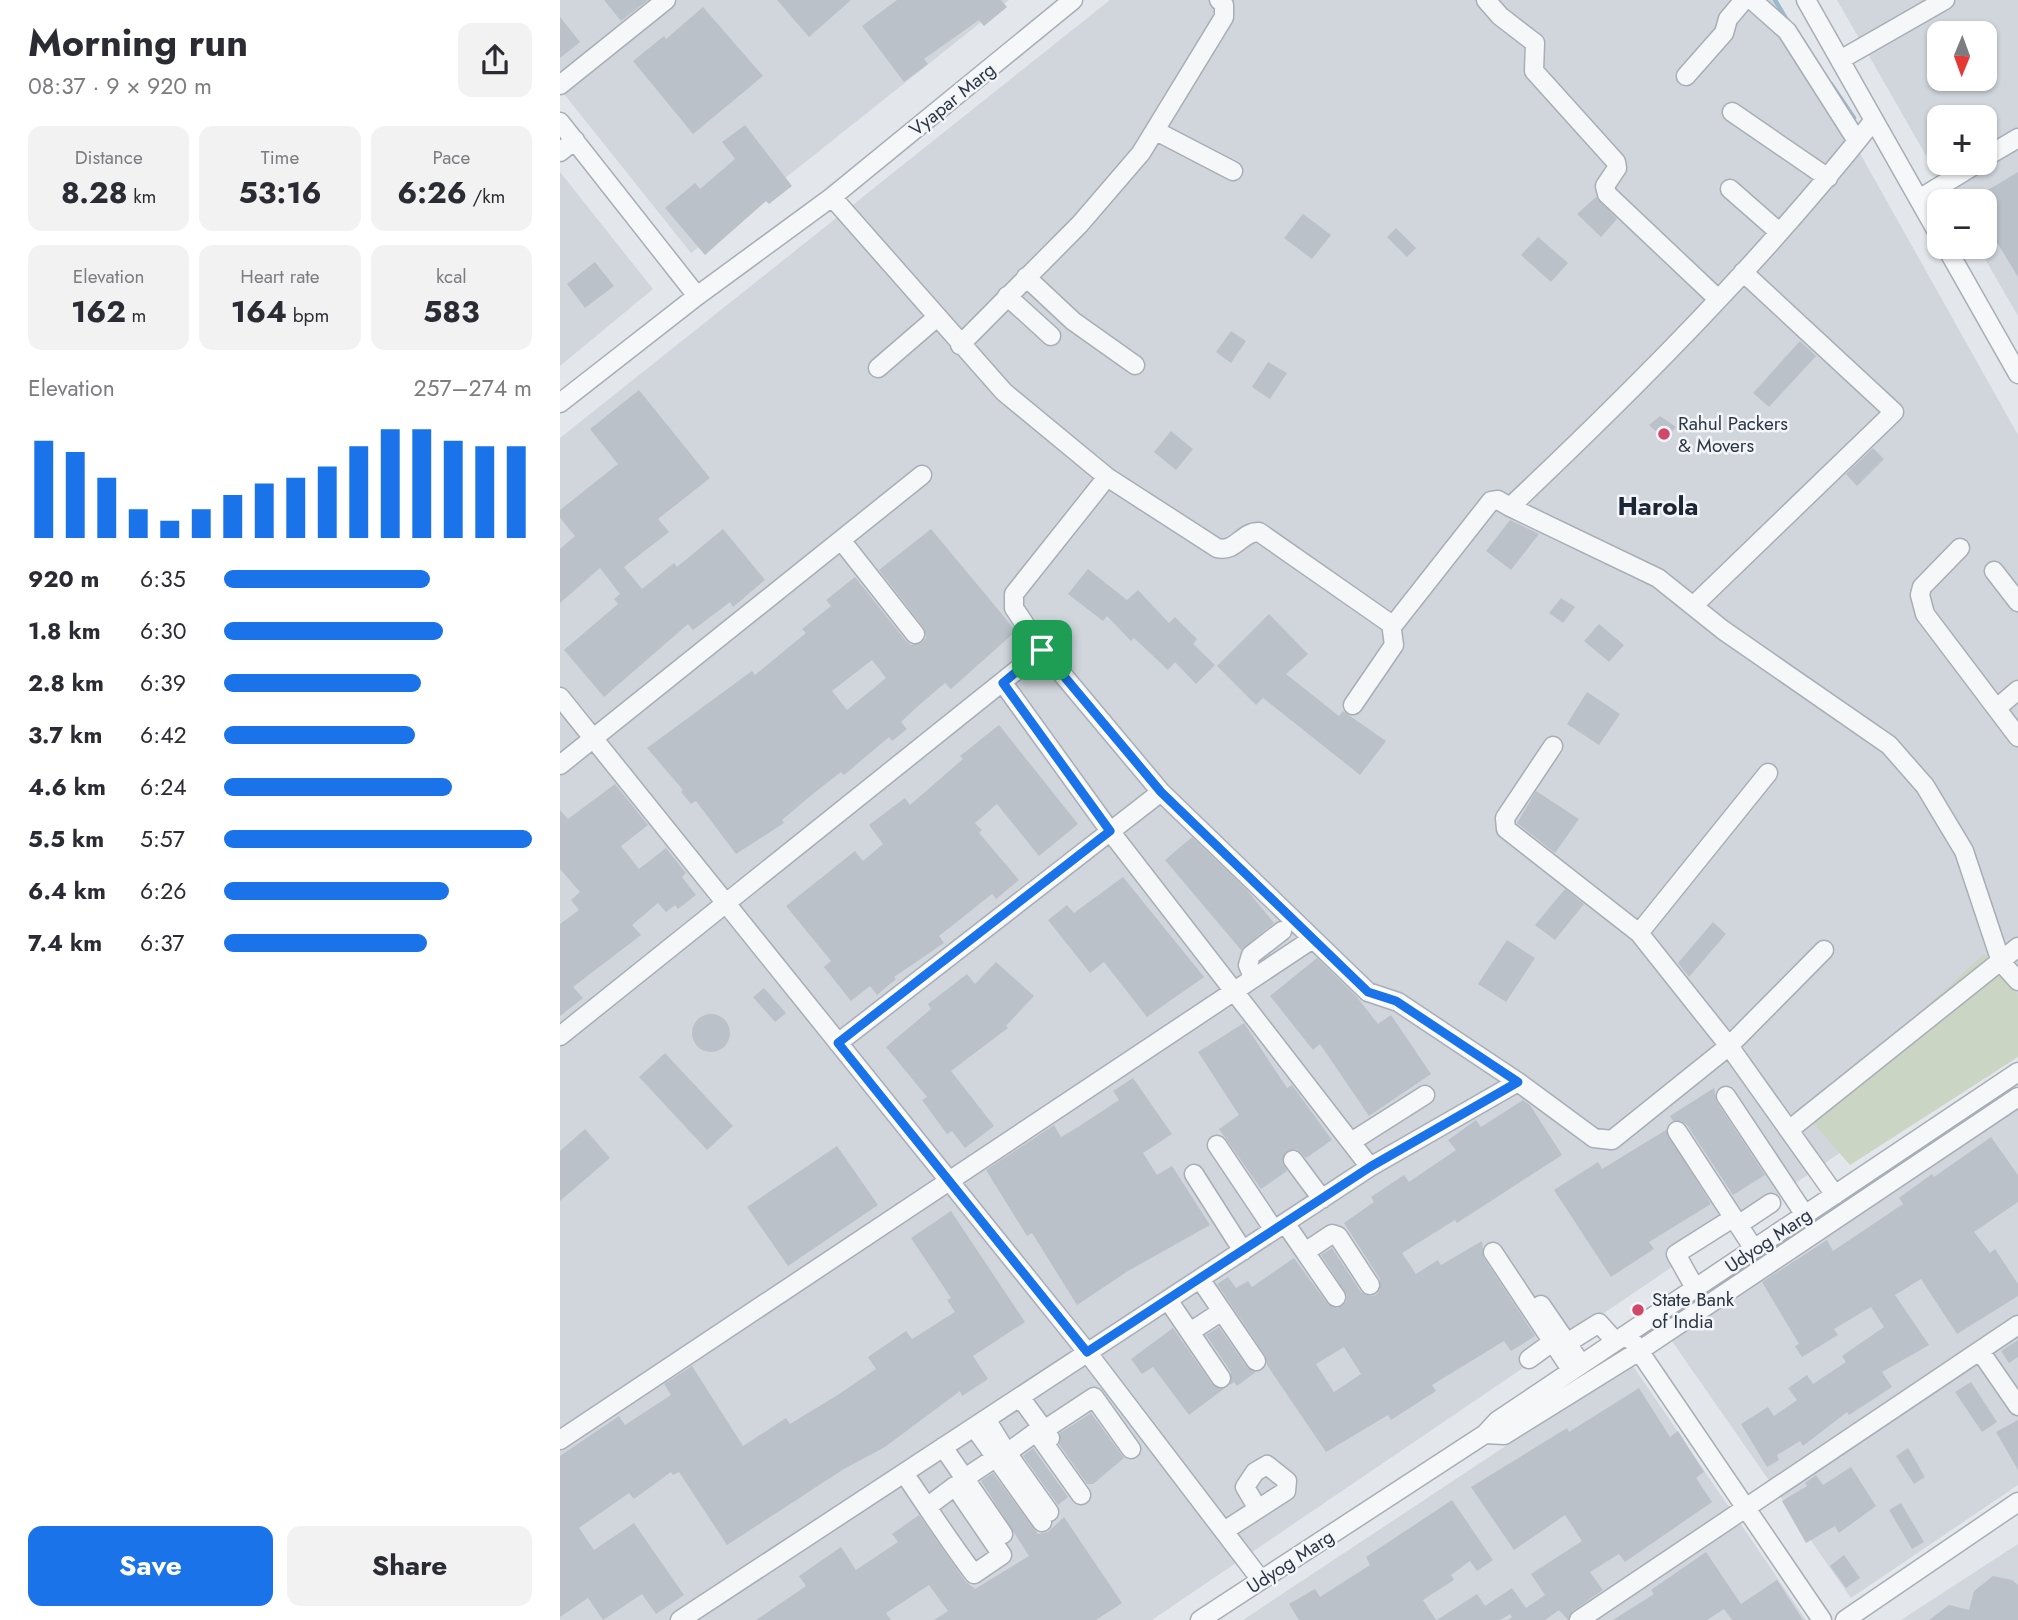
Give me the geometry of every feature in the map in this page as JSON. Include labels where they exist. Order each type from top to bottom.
[{"type":"street","points":[[560,85],[666,0]]},
{"type":"street","name":"Vyapar Marg","points":[[560,403],[697,296],[832,197],[1073,0]]},
{"type":"street","points":[[960,345],[1080,224],[1141,153],[1224,17],[1224,5],[1219,0]]},
{"type":"street","points":[[1486,0],[1500,16],[1535,43],[1534,71],[1616,162],[1617,168],[1605,186],[1607,194],[1718,299]]},
{"type":"street","points":[[1686,76],[1724,33],[1728,19],[1744,0]]},
{"type":"street","points":[[1752,0],[1787,31],[1857,141]]},
{"type":"street","points":[[1806,0],[1927,213]]},
{"type":"street","points":[[1840,60],[1945,0]]},
{"type":"street","points":[[1732,111],[1828,178]]},
{"type":"street","points":[[1510,507],[1638,386],[1828,178],[1874,120]]},
{"type":"street","points":[[560,122],[697,296]]},
{"type":"street","points":[[1156,131],[1233,171]]},
{"type":"street","points":[[1997,150],[2018,138]]},
{"type":"street","points":[[560,152],[575,140]]},
{"type":"street","points":[[1919,199],[1958,175]]},
{"type":"street","points":[[1730,189],[1779,232]]},
{"type":"street","points":[[832,197],[1004,392],[1107,477],[1217,548],[1233,548],[1251,533],[1259,532],[1391,624],[1394,645],[1353,705]]},
{"type":"street","points":[[1954,259],[2013,353],[2018,374]]},
{"type":"street","points":[[1693,606],[1894,412],[1743,272]]},
{"type":"street","points":[[1026,277],[1073,321],[1135,365]]},
{"type":"street","points":[[1007,296],[1051,336]]},
{"type":"street","points":[[878,368],[936,318]]},
{"type":"street","points":[[560,765],[922,475]]},
{"type":"street","points":[[1107,477],[1013,598],[1014,608],[1042,650],[1161,792],[1311,940],[1368,992],[1396,1001],[1518,1082],[1594,1138],[1612,1140],[1729,1046],[1824,950]]},
{"type":"street","points":[[1391,624],[1398,622],[1491,501],[1498,500],[1658,578],[1693,606],[1889,745],[1906,764],[1925,786],[1964,851],[2001,962],[2018,981]]},
{"type":"street","points":[[841,540],[915,634]]},
{"type":"street","points":[[1960,548],[1922,587],[1921,603],[1925,614],[2018,737]]},
{"type":"street","points":[[1994,571],[2018,602]]},
{"type":"street","points":[[560,1036],[729,904],[1042,650]]},
{"type":"street","points":[[1003,683],[1110,831],[1351,1142],[1367,1170]]},
{"type":"street","points":[[1997,708],[2018,690]]},
{"type":"street","points":[[560,697],[1087,1352],[1261,1580]]},
{"type":"street","points":[[1553,746],[1505,818],[1504,825],[1639,933],[1729,1046],[1835,1195]]},
{"type":"street","points":[[1639,933],[1768,773]]},
{"type":"street","points":[[838,1043],[1161,792]]},
{"type":"street","points":[[1253,977],[1248,969],[1251,955],[1282,931]]},
{"type":"street","points":[[560,1440],[1311,940]]},
{"type":"street","points":[[1789,1130],[2018,947]]},
{"type":"street","name":"Udyog Marg","points":[[1200,1620],[1485,1434],[1497,1421],[1576,1367],[2018,1072]]},
{"type":"street","points":[[680,1620],[1367,1170],[1518,1082]]},
{"type":"street","points":[[1351,1142],[1425,1095]]},
{"type":"street","points":[[1726,1096],[1805,1215]]},
{"type":"street","name":"Udyog Marg","points":[[1485,1434],[1504,1435],[1639,1351],[2015,1106]]},
{"type":"street","points":[[1676,1131],[1728,1222],[1750,1251]]},
{"type":"street","points":[[1333,1133],[1367,1170]]},
{"type":"street","points":[[1217,1144],[1280,1226],[1306,1252],[1336,1297]]},
{"type":"street","points":[[1238,1160],[1280,1226]]},
{"type":"street","points":[[1293,1160],[1322,1199]]},
{"type":"street","points":[[1194,1174],[1243,1251]]},
{"type":"street","points":[[1695,1288],[1676,1259],[1676,1254],[1728,1222],[1767,1206],[1779,1232]]},
{"type":"street","points":[[1306,1252],[1332,1234],[1338,1236],[1370,1285]]},
{"type":"street","points":[[1493,1252],[1576,1367]]},
{"type":"street","points":[[1200,1279],[1256,1361]]},
{"type":"street","points":[[1168,1300],[1221,1378]]},
{"type":"street","points":[[1541,1305],[1559,1343]]},
{"type":"street","points":[[1190,1332],[1222,1311]]},
{"type":"street","points":[[1529,1359],[1599,1323],[1639,1351],[1822,1620]]},
{"type":"street","points":[[1579,1620],[2018,1325]]},
{"type":"street","points":[[1980,1351],[2018,1406]]},
{"type":"street","points":[[965,1478],[1037,1433],[1081,1488],[1020,1397]]},
{"type":"street","points":[[1044,1430],[1094,1397],[1131,1449]]},
{"type":"street","points":[[980,1423],[1045,1517]]},
{"type":"street","points":[[943,1447],[1003,1534]]},
{"type":"street","points":[[904,1473],[927,1507],[974,1574],[1002,1555],[955,1486],[927,1507]]},
{"type":"street","points":[[1844,1620],[2018,1502]]},
{"type":"street","points":[[1224,1531],[1258,1509]]},
{"type":"shaded area","points":[[560,0],[1009,0],[691,253],[560,89]]},
{"type":"shaded area","points":[[1110,0],[1774,0],[2018,435],[2018,1032],[1152,1620],[560,1620],[560,438]]},
{"type":"shaded area","points":[[1837,0],[2018,0],[2018,316],[1985,259],[1997,259],[1997,189],[1945,189],[1937,175],[1997,175],[1997,105],[1927,105],[1927,157]]},
{"type":"shaded area","points":[[560,172],[653,289],[560,366]]},
{"type":"shaded area","points":[[2018,1106],[2018,1485],[1851,1598],[1669,1337]]},
{"type":"shaded area","points":[[1631,1363],[1806,1620],[1243,1620]]},
{"type":"shaded area","points":[[2018,1544],[2018,1620],[1901,1620]]},
{"type":"green space","points":[[1984,954],[2018,995],[2018,1057],[1850,1165],[1807,1116]]},
{"type":"building","points":[[604,0],[648,0],[621,21]]},
{"type":"building","points":[[777,0],[851,0],[809,37]]},
{"type":"building","points":[[897,0],[1001,0],[1007,7],[984,26],[979,20],[924,59],[928,64],[904,82],[862,26]]},
{"type":"building","points":[[703,7],[763,76],[693,134],[633,61],[664,36],[666,39]]},
{"type":"building","points":[[560,17],[580,42],[560,58]]},
{"type":"building","points":[[745,125],[792,186],[769,204],[766,201],[705,255],[665,208],[695,183],[700,189],[735,159],[722,142]]},
{"type":"building","points":[[2018,172],[2018,277],[1997,245],[1997,189],[1990,189]]},
{"type":"building","points":[[1596,197],[1617,219],[1601,237],[1577,214]]},
{"type":"building","points":[[1303,214],[1331,235],[1312,259],[1284,238]]},
{"type":"building","points":[[1396,228],[1416,248],[1407,257],[1387,237]]},
{"type":"building","points":[[1538,237],[1568,263],[1551,282],[1521,255]]},
{"type":"building","points":[[595,262],[614,286],[585,308],[567,284]]},
{"type":"building","points":[[1231,331],[1246,341],[1231,363],[1216,352]]},
{"type":"building","points":[[1800,341],[1816,356],[1769,407],[1753,393]]},
{"type":"building","points":[[1268,362],[1287,373],[1270,399],[1252,387]]},
{"type":"building","points":[[639,390],[710,478],[658,519],[669,532],[624,567],[642,589],[674,563],[677,567],[723,529],[765,580],[733,607],[730,602],[693,630],[688,624],[604,697],[564,650],[618,604],[614,599],[620,594],[600,568],[560,603],[560,549],[575,536],[560,518],[560,510],[618,464],[590,429]]},
{"type":"building","name":"Rahul Packers & Movers","points":[[1660,416],[1676,427],[1665,440],[1649,425]]},
{"type":"building","points":[[1171,431],[1193,449],[1176,470],[1154,452]]},
{"type":"building","points":[[1873,448],[1884,459],[1857,486],[1846,474]]},
{"type":"building","points":[[1510,520],[1539,534],[1511,570],[1486,551]]},
{"type":"building","points":[[931,529],[1016,631],[951,689],[945,683],[918,706],[901,722],[907,729],[892,741],[889,737],[844,775],[841,772],[814,793],[782,820],[784,823],[736,854],[696,801],[691,804],[681,792],[683,790],[647,748],[752,671],[755,675],[806,633],[802,629],[831,606],[826,600],[855,577],[906,641],[911,645],[921,643],[926,638],[924,628],[879,570]],"holes":[[[872,660],[886,678],[847,710],[832,691]]]},
{"type":"building","points":[[1088,569],[1127,600],[1138,590],[1169,623],[1175,617],[1197,639],[1193,644],[1215,665],[1196,684],[1175,662],[1168,670],[1134,638],[1131,641],[1107,616],[1103,621],[1068,594]]},
{"type":"building","points":[[1561,598],[1575,607],[1563,623],[1549,613]]},
{"type":"building","points":[[1269,614],[1308,654],[1286,674],[1339,716],[1343,711],[1386,741],[1360,775],[1263,698],[1256,705],[1217,666]]},
{"type":"building","points":[[1599,624],[1624,645],[1609,662],[1584,641]]},
{"type":"building","points":[[1587,692],[1620,714],[1599,745],[1567,724]]},
{"type":"building","points":[[999,725],[1078,824],[1039,856],[997,804],[975,823],[982,830],[979,833],[1019,880],[996,899],[992,894],[939,936],[944,943],[894,977],[896,979],[877,995],[870,986],[851,1001],[824,967],[831,961],[786,906],[855,851],[863,861],[883,844],[869,825],[905,798],[910,805],[963,759],[960,756]]},
{"type":"building","points":[[615,784],[648,825],[621,846],[639,869],[666,848],[686,873],[682,877],[696,895],[678,909],[675,905],[666,912],[658,903],[632,925],[641,935],[573,987],[583,998],[560,1016],[560,924],[579,910],[571,900],[580,892],[560,869],[560,810],[568,819]]},
{"type":"building","points":[[1536,791],[1579,819],[1555,853],[1517,823]]},
{"type":"building","points":[[1192,837],[1246,889],[1274,923],[1241,950],[1165,860]]},
{"type":"building","points":[[1123,877],[1204,977],[1147,1017],[1104,962],[1090,973],[1048,920],[1067,905],[1074,913]]},
{"type":"building","points":[[1565,889],[1584,904],[1555,940],[1535,925]]},
{"type":"building","points":[[1713,922],[1726,934],[1689,977],[1678,963]]},
{"type":"building","points":[[1507,940],[1535,958],[1506,1002],[1478,984]]},
{"type":"building","points":[[1317,958],[1356,996],[1378,1024],[1391,1015],[1431,1074],[1369,1116],[1320,1044],[1313,1050],[1270,996]]},
{"type":"building","points":[[996,962],[1034,996],[1006,1026],[1008,1028],[951,1071],[994,1126],[965,1148],[952,1131],[947,1134],[922,1100],[927,1097],[886,1047],[931,1009],[928,1004],[967,974],[975,984]]},
{"type":"building","points":[[764,988],[786,1013],[775,1022],[753,997]]},
{"type":"building","points":[[711,1014],[725,1019],[730,1033],[725,1047],[711,1052],[697,1047],[692,1033],[697,1019]]},
{"type":"building","points":[[1244,1023],[1287,1088],[1292,1085],[1332,1140],[1306,1158],[1297,1149],[1287,1151],[1282,1161],[1287,1171],[1261,1189],[1219,1129],[1239,1115],[1198,1052]]},
{"type":"building","points":[[665,1053],[733,1126],[707,1150],[639,1077]]},
{"type":"building","points":[[1133,1078],[1172,1134],[1143,1153],[1157,1175],[1172,1166],[1210,1225],[1128,1271],[1077,1305],[1032,1233],[1027,1236],[986,1170],[1054,1125],[1061,1137],[1078,1127],[1119,1100],[1113,1091]]},
{"type":"building","points":[[1714,1088],[1717,1102],[1765,1175],[1733,1195],[1687,1125],[1681,1121],[1673,1121],[1670,1116]]},
{"type":"building","points":[[1523,1100],[1530,1105],[1562,1155],[1457,1223],[1455,1220],[1402,1253],[1416,1274],[1438,1260],[1441,1265],[1482,1241],[1484,1258],[1535,1336],[1511,1351],[1504,1341],[1432,1385],[1436,1391],[1391,1420],[1388,1415],[1326,1452],[1267,1365],[1265,1355],[1217,1284],[1228,1277],[1236,1288],[1248,1281],[1252,1287],[1294,1258],[1327,1303],[1338,1308],[1346,1302],[1347,1295],[1321,1255],[1332,1248],[1361,1292],[1370,1296],[1376,1295],[1380,1289],[1380,1279],[1344,1223],[1374,1202],[1371,1197],[1404,1175],[1409,1182],[1456,1150],[1448,1140],[1476,1120],[1481,1127]],"holes":[[[1344,1347],[1361,1374],[1334,1392],[1316,1364]]]},
{"type":"building","points":[[585,1129],[610,1158],[560,1201],[560,1151]]},
{"type":"building","points":[[1666,1130],[1711,1204],[1649,1242],[1654,1249],[1611,1277],[1554,1190],[1598,1162],[1602,1169]]},
{"type":"building","points":[[1991,1137],[2018,1175],[2018,1202],[1974,1232],[1990,1253],[1995,1249],[2018,1284],[2018,1296],[1957,1334],[1921,1279],[1895,1295],[1929,1345],[1882,1372],[1892,1387],[1849,1415],[1847,1412],[1803,1446],[1800,1441],[1777,1455],[1779,1460],[1767,1467],[1741,1424],[1768,1407],[1774,1416],[1797,1400],[1788,1388],[1807,1375],[1813,1384],[1846,1362],[1842,1356],[1884,1327],[1871,1307],[1834,1329],[1838,1335],[1802,1357],[1795,1346],[1799,1344],[1762,1282],[1827,1240],[1833,1251],[1903,1204],[1899,1198],[1932,1174],[1934,1177]]},
{"type":"building","points":[[837,1146],[878,1205],[788,1266],[747,1207]]},
{"type":"building","points":[[951,1211],[1025,1322],[973,1356],[988,1379],[962,1396],[960,1391],[885,1447],[844,1469],[727,1545],[679,1472],[673,1475],[671,1472],[634,1499],[629,1493],[579,1528],[594,1550],[634,1523],[684,1595],[656,1614],[642,1594],[603,1620],[588,1598],[560,1617],[560,1456],[619,1416],[625,1425],[671,1395],[664,1384],[692,1366],[743,1446],[786,1418],[790,1424],[836,1396],[876,1369],[868,1357],[906,1331],[912,1339],[955,1312],[947,1300],[951,1298],[911,1238]]},
{"type":"building","points":[[1219,1327],[1247,1367],[1256,1372],[1237,1386],[1234,1382],[1230,1385],[1231,1372],[1206,1335]]},
{"type":"building","points":[[1173,1328],[1212,1384],[1225,1388],[1189,1415],[1153,1367],[1142,1374],[1131,1359]]},
{"type":"building","points":[[2018,1340],[2018,1357],[2009,1363],[2001,1351]]},
{"type":"building","points":[[1971,1382],[1997,1422],[1982,1432],[1955,1392]]},
{"type":"building","points":[[1639,1388],[1670,1437],[1678,1431],[1704,1472],[1696,1478],[1712,1502],[1625,1562],[1619,1554],[1590,1572],[1603,1590],[1573,1611],[1568,1620],[1559,1610],[1545,1620],[1508,1620],[1512,1617],[1510,1614],[1500,1620],[1437,1620],[1477,1594],[1485,1606],[1512,1588],[1526,1608],[1545,1595],[1531,1574],[1582,1541],[1565,1515],[1514,1550],[1471,1487],[1567,1428],[1569,1432]]},
{"type":"building","points":[[1091,1413],[1124,1458],[1093,1484],[1087,1484],[1059,1444],[1060,1433]]},
{"type":"building","points":[[2018,1420],[2018,1470],[1996,1432]]},
{"type":"building","points":[[1033,1448],[1068,1497],[1058,1505],[1023,1456]]},
{"type":"building","points":[[1908,1448],[1925,1477],[1914,1484],[1896,1456]]},
{"type":"building","points":[[1851,1467],[1876,1506],[1839,1533],[1835,1526],[1806,1543],[1782,1501],[1807,1486],[1805,1483],[1816,1475],[1823,1485]]},
{"type":"building","points":[[993,1473],[1038,1534],[1048,1532],[1064,1517],[1122,1603],[1096,1620],[934,1620],[948,1611],[929,1585],[886,1613],[891,1620],[756,1620],[806,1586],[799,1576],[841,1547],[856,1570],[898,1542],[892,1534],[919,1515],[965,1581],[975,1589],[1029,1556],[981,1481]]},
{"type":"building","points":[[1452,1500],[1493,1560],[1477,1571],[1470,1561],[1451,1575],[1454,1580],[1423,1600],[1436,1620],[1299,1620],[1289,1604],[1315,1589],[1320,1597],[1370,1565],[1366,1557]]},
{"type":"building","points":[[1901,1503],[1924,1542],[1912,1549],[1889,1510]]},
{"type":"building","points":[[1706,1552],[1741,1604],[1777,1580],[1803,1620],[1732,1620],[1724,1609],[1707,1620],[1613,1620],[1654,1594],[1651,1590]]},
{"type":"building","points":[[1844,1555],[1860,1578],[1846,1588],[1830,1566]]},
{"type":"building","points":[[1993,1576],[2012,1580],[2018,1585],[2018,1620],[1929,1620],[1949,1605],[1969,1610],[1974,1591]]},
{"type":"waterway","points":[[1775,0],[1788,22]]},
{"type":"waterway","points":[[1831,84],[1854,118]]},
{"type":"place","name":"Rahul Packers & Movers","points":[[1664,434]]},
{"type":"place","name":"State Bank of India","points":[[1638,1310]]},
{"type":"district","name":"Harola","points":[[1658,506]]},
{"type":"route","points":[[1042,650],[1161,792],[1311,940],[1368,992],[1396,1001],[1518,1082],[1370,1167],[1087,1352],[838,1043],[1110,831],[1003,683],[1042,650]]}]
